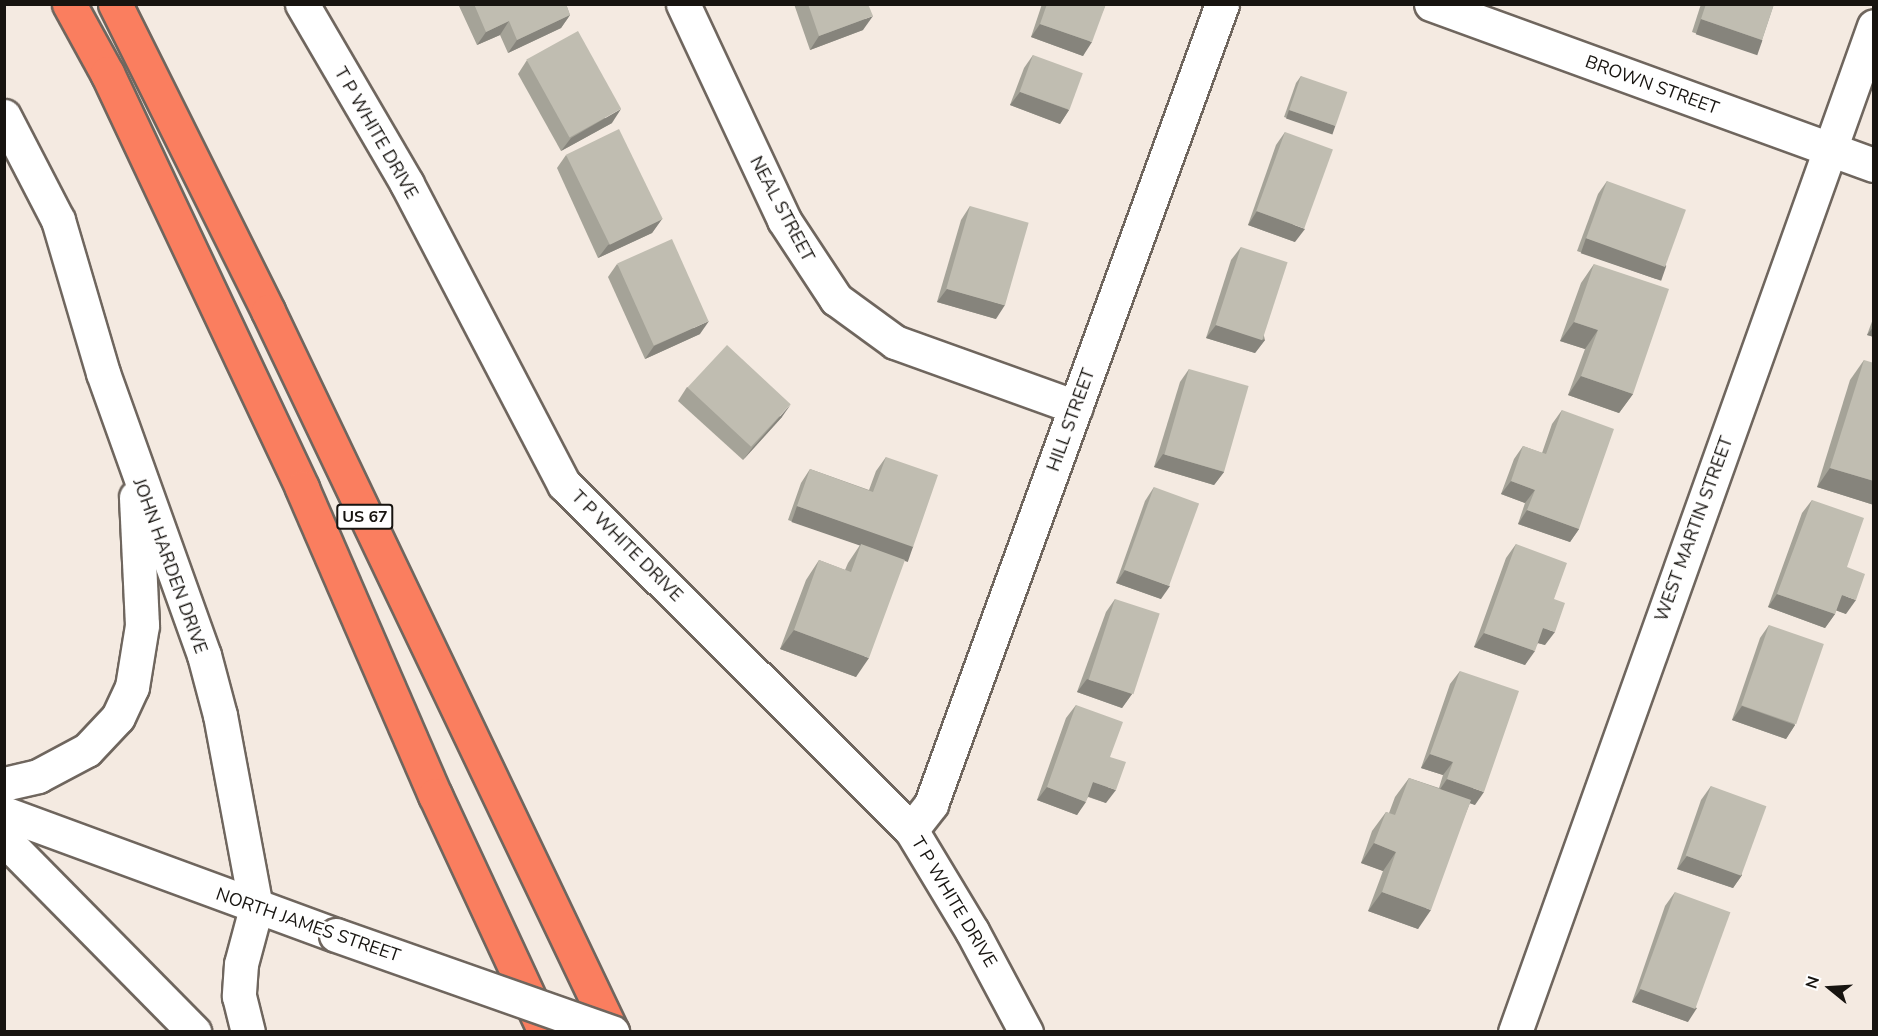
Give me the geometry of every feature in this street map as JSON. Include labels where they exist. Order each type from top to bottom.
[{"type":"highway","name":"US 67","points":[[69,4],[106,73],[302,488],[435,795],[545,1032]]},
{"type":"highway","name":"US 67","points":[[115,4],[268,311],[612,1032]]},
{"type":"street","name":"T P WHITE DRIVE","points":[[302,4],[407,184],[564,484],[911,830],[1028,1029]]},
{"type":"street","name":"NEAL STREET","points":[[683,4],[784,220],[836,299],[896,342],[1076,407]]},
{"type":"street","name":"HILL STREET","points":[[911,830],[931,804],[1222,4]]},
{"type":"street","name":"BROWN STREET","points":[[1431,4],[1874,165]]},
{"type":"street","name":"WEST MARTIN STREET","points":[[1515,1032],[1874,26]]},
{"type":"street","name":"JOHN HARDEN DRIVE","points":[[4,116],[58,220],[134,469],[207,665],[220,715],[256,908],[241,964],[239,996],[248,1032]]},
{"type":"street","points":[[4,784],[38,776],[87,750],[118,717],[132,687],[142,626],[134,469]]},
{"type":"street","name":"NORTH JAMES STREET","points":[[4,813],[256,908],[612,1032]]},
{"type":"street","points":[[4,839],[194,1032]]},
{"type":"building","points":[[474,4],[566,4],[570,15],[517,40],[509,21],[486,32]]},
{"type":"building","points":[[808,4],[868,4],[873,16],[819,36]]},
{"type":"building","points":[[1047,4],[1106,4],[1092,42],[1040,24]]},
{"type":"building","points":[[1706,4],[1774,4],[1762,40],[1701,19]]},
{"type":"building","points":[[578,31],[621,109],[570,137],[526,60]]},
{"type":"building","points":[[1033,55],[1083,73],[1069,110],[1020,92]]},
{"type":"building","points":[[1301,76],[1347,92],[1336,126],[1289,110]]},
{"type":"building","points":[[619,129],[663,219],[610,245],[566,155]]},
{"type":"building","points":[[1285,132],[1333,149],[1304,228],[1256,211]]},
{"type":"building","points":[[1607,181],[1686,210],[1665,267],[1586,238]]},
{"type":"building","points":[[970,206],[1029,223],[1005,305],[946,289]]},
{"type":"building","points":[[672,239],[709,321],[654,346],[617,263]]},
{"type":"building","points":[[1241,247],[1288,262],[1262,340],[1216,325]]},
{"type":"building","points":[[1594,264],[1669,289],[1633,394],[1581,376],[1598,330],[1574,322]]},
{"type":"building","points":[[727,345],[791,404],[751,447],[687,387]]},
{"type":"building","points":[[1864,360],[1874,363],[1874,481],[1830,468]]},
{"type":"building","points":[[1189,369],[1249,386],[1224,472],[1164,455]]},
{"type":"building","points":[[1562,410],[1614,429],[1579,529],[1527,510],[1535,490],[1511,481],[1523,446],[1546,454]]},
{"type":"building","points":[[886,457],[938,475],[913,547],[797,506],[810,469],[873,492]]},
{"type":"building","points":[[1154,487],[1199,503],[1169,586],[1124,570]]},
{"type":"building","points":[[1812,500],[1864,518],[1847,567],[1865,574],[1856,600],[1842,595],[1835,614],[1777,594]]},
{"type":"building","points":[[861,544],[905,560],[869,658],[794,630],[819,560],[851,572]]},
{"type":"building","points":[[1516,544],[1567,563],[1554,599],[1565,603],[1555,632],[1543,628],[1535,651],[1484,633]]},
{"type":"building","points":[[1115,599],[1160,614],[1133,694],[1089,680]]},
{"type":"building","points":[[1769,625],[1824,644],[1796,724],[1741,705]]},
{"type":"building","points":[[1460,671],[1519,691],[1484,792],[1447,779],[1453,762],[1430,754]]},
{"type":"building","points":[[1076,705],[1123,722],[1110,757],[1126,762],[1116,790],[1093,782],[1086,802],[1047,787]]},
{"type":"building","points":[[1409,778],[1471,800],[1431,910],[1382,892],[1396,852],[1374,843],[1386,812],[1395,815]]},
{"type":"building","points":[[1711,786],[1766,806],[1741,876],[1686,856]]},
{"type":"building","points":[[1675,892],[1730,912],[1695,1009],[1640,989]]}]
